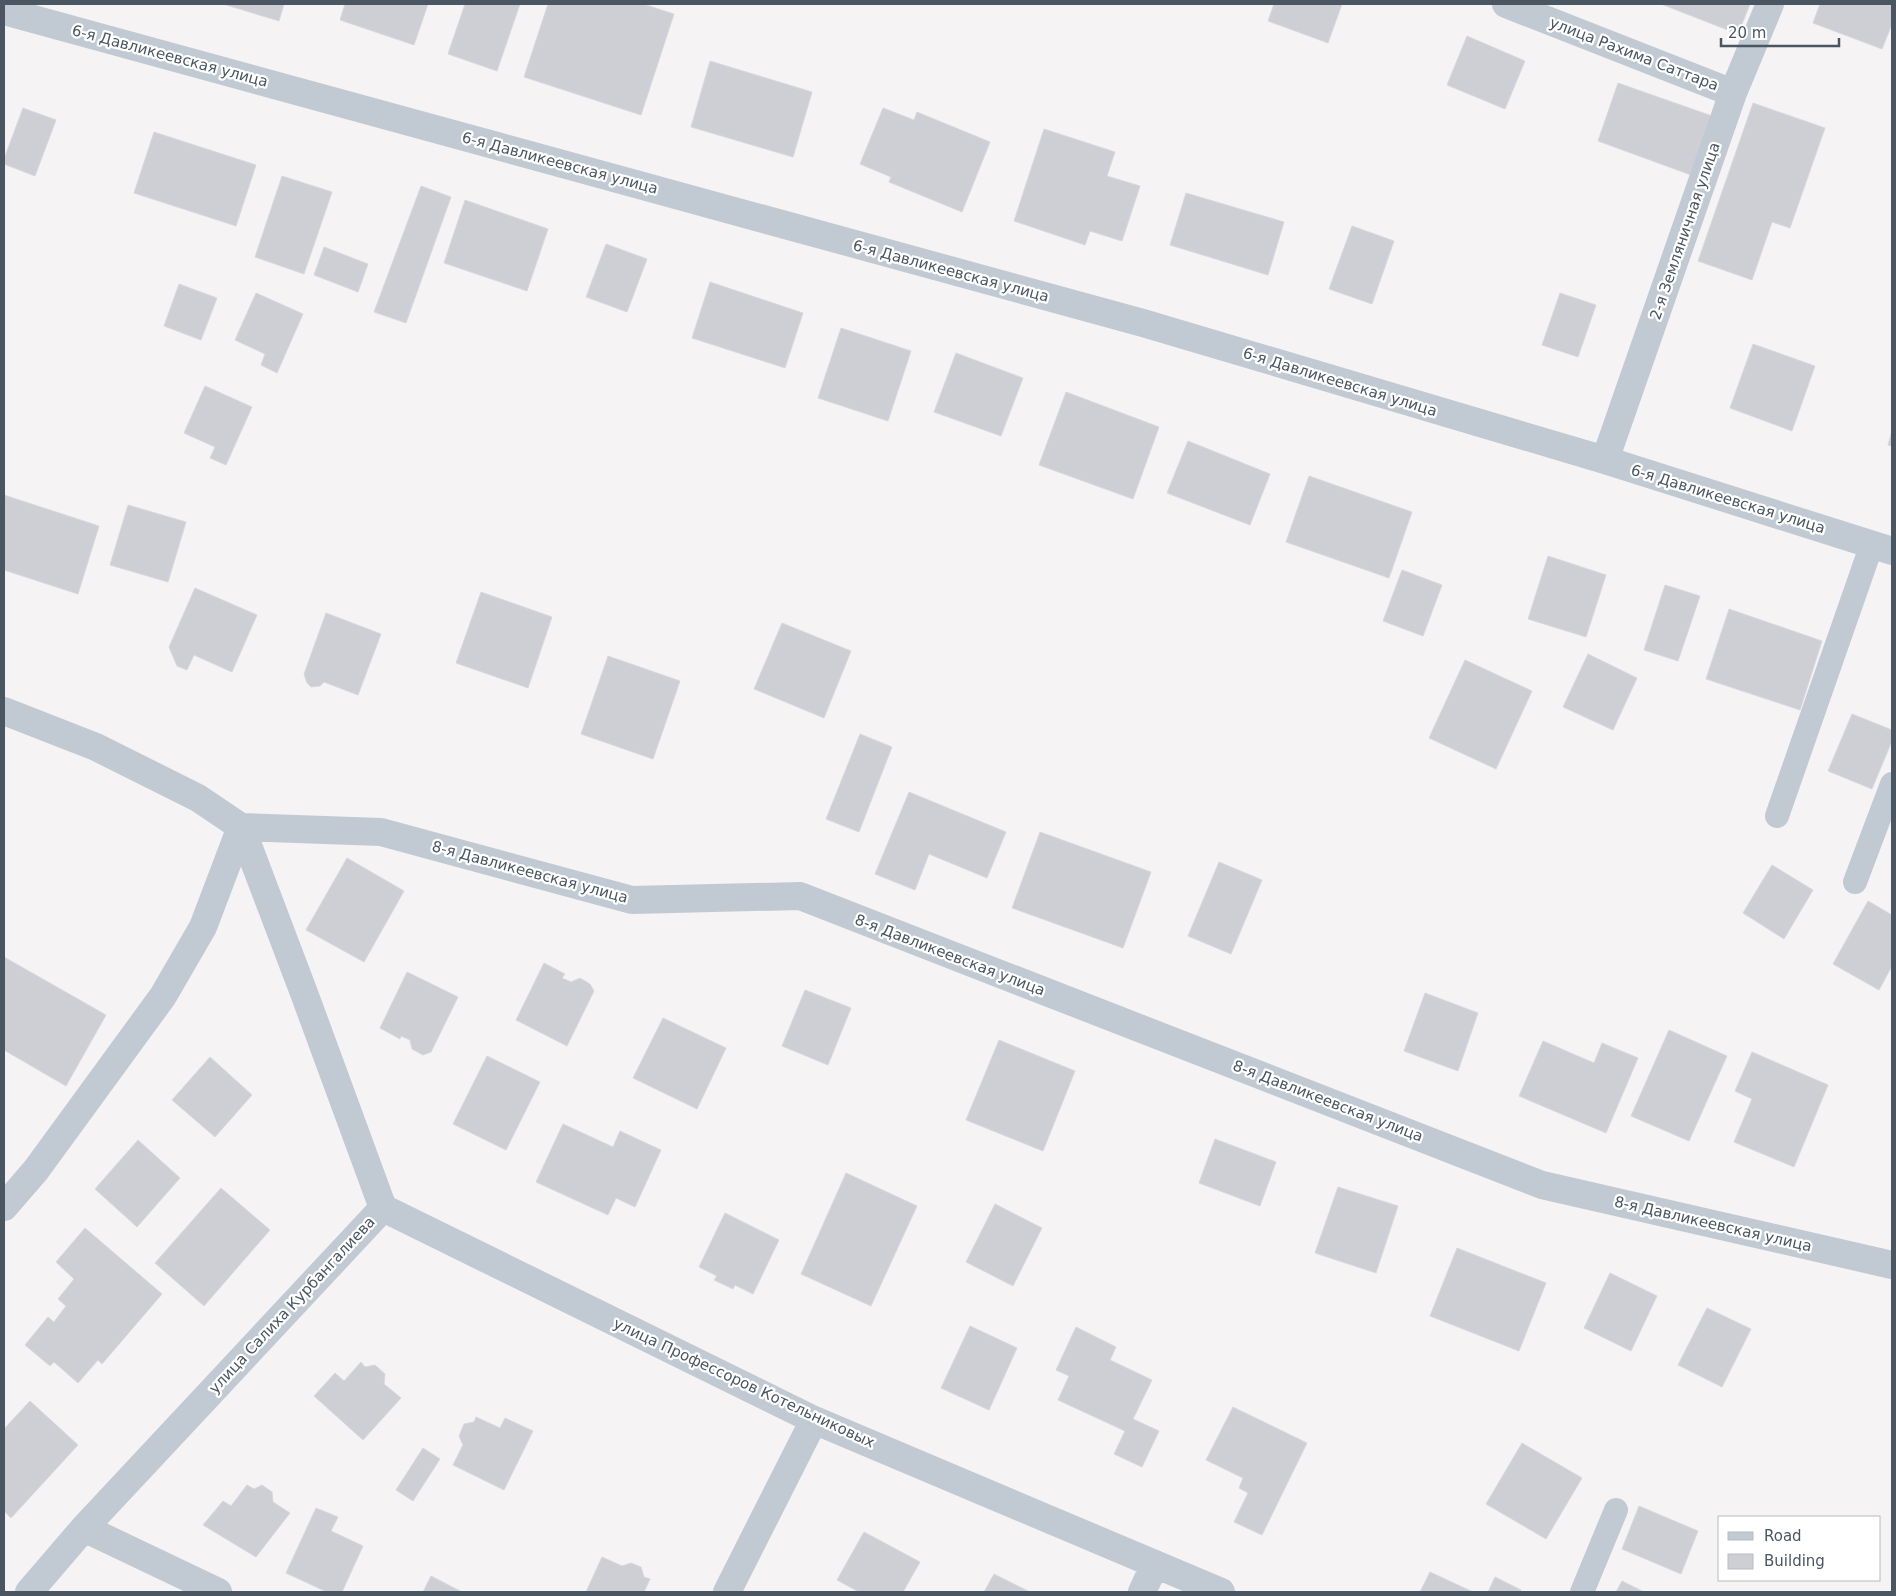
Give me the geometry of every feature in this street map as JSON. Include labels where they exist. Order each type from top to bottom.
[{"type":"street","name":"улица Рахима Саттара","points":[[1506,4],[1733,93]]},
{"type":"street","name":"2-я Земляничная улица","points":[[1605,460],[1733,93],[1770,4]]},
{"type":"street","name":"6-я Давликеевская улица","points":[[4,11],[1143,323],[1605,460],[1882,547]]},
{"type":"street","points":[[4,711],[96,747],[198,798],[240,827],[203,927],[163,996],[36,1170],[4,1207]]},
{"type":"street","name":"улица Салиха Курбангалиева","points":[[29,1592],[84,1528],[383,1208],[304,993],[240,827]]},
{"type":"street","name":"8-я Давликеевская улица","points":[[240,827],[382,832],[632,900],[800,896],[1542,1185],[1892,1265]]},
{"type":"street","name":"улица Профессоров Котельниковых","points":[[383,1208],[814,1420],[1222,1592]]},
{"type":"street","points":[[727,1592],[814,1420]]},
{"type":"street","points":[[84,1528],[218,1592]]},
{"type":"street","points":[[1142,1592],[1155,1564]]},
{"type":"lane","points":[[1777,816],[1882,547]]},
{"type":"lane","points":[[1855,882],[1892,784]]},
{"type":"lane","points":[[1582,1592],[1616,1510]]},
{"type":"building","points":[[223,4],[284,4],[279,21]]},
{"type":"building","points":[[345,4],[428,4],[414,45],[340,20]]},
{"type":"building","points":[[465,4],[520,4],[497,71],[448,54]]},
{"type":"building","points":[[548,4],[643,4],[674,14],[641,115],[524,77]]},
{"type":"building","points":[[1274,4],[1342,4],[1328,43],[1268,21]]},
{"type":"building","points":[[1661,4],[1750,4],[1738,34]]},
{"type":"building","points":[[1820,4],[1892,4],[1892,24],[1882,49],[1813,23]]},
{"type":"building","points":[[1467,36],[1525,61],[1505,109],[1447,85]]},
{"type":"building","points":[[710,61],[812,92],[793,157],[691,127]]},
{"type":"building","points":[[1618,83],[1712,116],[1691,175],[1598,141]]},
{"type":"building","points":[[1753,103],[1825,128],[1790,228],[1772,222],[1752,280],[1698,261]]},
{"type":"building","points":[[23,108],[56,120],[35,176],[4,164],[4,159]]},
{"type":"building","points":[[883,108],[914,120],[917,112],[990,142],[962,212],[889,182],[891,177],[860,164]]},
{"type":"building","points":[[1044,129],[1115,152],[1107,176],[1140,186],[1122,241],[1090,231],[1085,245],[1014,221]]},
{"type":"building","points":[[154,132],[256,165],[236,226],[134,193]]},
{"type":"building","points":[[282,176],[332,192],[304,274],[255,257]]},
{"type":"building","points":[[421,186],[451,197],[406,323],[374,312]]},
{"type":"building","points":[[1186,193],[1284,222],[1268,275],[1170,245]]},
{"type":"building","points":[[465,200],[548,229],[527,291],[444,263]]},
{"type":"building","points":[[1352,226],[1394,241],[1372,304],[1329,289]]},
{"type":"building","points":[[606,244],[647,259],[627,312],[586,297]]},
{"type":"building","points":[[324,247],[368,264],[358,292],[314,275]]},
{"type":"building","points":[[710,282],[803,313],[785,368],[692,338]]},
{"type":"building","points":[[179,284],[217,298],[201,340],[164,326]]},
{"type":"building","points":[[256,293],[303,314],[277,373],[261,365],[265,354],[235,340]]},
{"type":"building","points":[[1560,293],[1596,305],[1578,357],[1542,345]]},
{"type":"building","points":[[841,328],[911,351],[888,421],[818,398]]},
{"type":"building","points":[[1753,344],[1815,366],[1792,431],[1730,408]]},
{"type":"building","points":[[956,353],[1023,378],[1001,436],[934,412]]},
{"type":"building","points":[[205,386],[252,407],[226,465],[210,458],[215,447],[184,433]]},
{"type":"building","points":[[1066,392],[1159,427],[1133,499],[1039,465]]},
{"type":"building","points":[[1892,431],[1892,446],[1888,445]]},
{"type":"building","points":[[1188,441],[1270,474],[1250,525],[1167,493]]},
{"type":"building","points":[[1309,476],[1412,512],[1389,578],[1286,542]]},
{"type":"building","points":[[4,495],[99,526],[78,594],[4,570]]},
{"type":"building","points":[[128,505],[186,522],[168,582],[110,565]]},
{"type":"building","points":[[1548,556],[1606,575],[1586,637],[1528,619]]},
{"type":"building","points":[[1402,570],[1442,585],[1423,636],[1383,621]]},
{"type":"building","points":[[1665,585],[1700,596],[1678,661],[1644,650]]},
{"type":"building","points":[[195,588],[257,615],[232,672],[194,655],[187,670],[177,666],[169,647]]},
{"type":"building","points":[[481,592],[552,617],[528,688],[456,663]]},
{"type":"building","points":[[1729,609],[1822,641],[1800,710],[1706,679]]},
{"type":"building","points":[[326,613],[381,634],[358,695],[324,682],[320,686],[311,687],[307,683],[304,674]]},
{"type":"building","points":[[782,623],[851,651],[824,718],[754,689]]},
{"type":"building","points":[[1588,654],[1637,678],[1613,730],[1563,707]]},
{"type":"building","points":[[608,656],[680,681],[653,759],[581,734]]},
{"type":"building","points":[[1465,660],[1532,691],[1496,769],[1429,738]]},
{"type":"building","points":[[1852,714],[1892,730],[1892,741],[1872,789],[1828,771]]},
{"type":"building","points":[[860,734],[892,747],[859,832],[826,819]]},
{"type":"building","points":[[909,792],[1006,832],[987,878],[929,854],[915,890],[875,874]]},
{"type":"building","points":[[1040,832],[1151,872],[1123,948],[1012,908]]},
{"type":"building","points":[[347,858],[404,891],[364,962],[306,930]]},
{"type":"building","points":[[1219,862],[1262,880],[1231,954],[1188,936]]},
{"type":"building","points":[[1772,865],[1813,890],[1784,939],[1743,913]]},
{"type":"building","points":[[1868,901],[1892,915],[1892,966],[1879,990],[1833,964]]},
{"type":"building","points":[[4,957],[106,1015],[66,1086],[4,1050]]},
{"type":"building","points":[[544,963],[565,974],[562,978],[571,982],[580,978],[590,984],[594,991],[567,1046],[516,1020]]},
{"type":"building","points":[[407,972],[458,997],[431,1052],[423,1055],[412,1049],[410,1040],[401,1036],[400,1039],[380,1028]]},
{"type":"building","points":[[805,990],[851,1008],[828,1065],[782,1046]]},
{"type":"building","points":[[1425,993],[1478,1013],[1458,1071],[1404,1051]]},
{"type":"building","points":[[663,1018],[726,1048],[697,1109],[633,1078]]},
{"type":"building","points":[[1669,1030],[1727,1056],[1689,1141],[1631,1116]]},
{"type":"building","points":[[999,1040],[1075,1071],[1043,1151],[966,1120]]},
{"type":"building","points":[[1543,1041],[1594,1063],[1602,1043],[1638,1058],[1606,1133],[1519,1096]]},
{"type":"building","points":[[1752,1052],[1828,1085],[1794,1167],[1734,1142],[1752,1099],[1735,1091]]},
{"type":"building","points":[[487,1056],[540,1082],[506,1150],[453,1124]]},
{"type":"building","points":[[210,1057],[252,1095],[215,1137],[172,1100]]},
{"type":"building","points":[[563,1124],[613,1147],[620,1131],[661,1150],[635,1207],[616,1198],[608,1215],[536,1182]]},
{"type":"building","points":[[1215,1139],[1276,1162],[1260,1206],[1199,1183]]},
{"type":"building","points":[[138,1140],[180,1178],[137,1227],[95,1189]]},
{"type":"building","points":[[846,1173],[917,1206],[871,1306],[801,1274]]},
{"type":"building","points":[[1338,1187],[1398,1206],[1376,1273],[1315,1253]]},
{"type":"building","points":[[221,1188],[270,1230],[204,1306],[155,1263]]},
{"type":"building","points":[[995,1204],[1042,1228],[1013,1286],[966,1262]]},
{"type":"building","points":[[725,1213],[779,1240],[753,1294],[735,1285],[733,1289],[714,1280],[717,1276],[699,1267]]},
{"type":"building","points":[[85,1228],[162,1294],[102,1364],[98,1360],[78,1383],[54,1362],[50,1366],[25,1345],[48,1317],[54,1322],[66,1306],[58,1299],[74,1279],[56,1262]]},
{"type":"building","points":[[1457,1248],[1546,1283],[1519,1351],[1430,1316]]},
{"type":"building","points":[[1610,1273],[1657,1296],[1631,1351],[1584,1328]]},
{"type":"building","points":[[1707,1308],[1751,1329],[1722,1387],[1678,1365]]},
{"type":"building","points":[[970,1326],[1017,1348],[989,1410],[941,1388]]},
{"type":"building","points":[[1076,1327],[1116,1347],[1110,1360],[1152,1380],[1133,1419],[1159,1431],[1142,1467],[1114,1454],[1125,1431],[1058,1400],[1069,1376],[1056,1370]]},
{"type":"building","points":[[361,1362],[365,1367],[375,1365],[385,1374],[384,1384],[401,1398],[363,1440],[314,1396],[335,1373],[344,1381]]},
{"type":"building","points":[[30,1401],[78,1445],[11,1518],[4,1511],[4,1429]]},
{"type":"building","points":[[1233,1407],[1307,1443],[1262,1535],[1234,1522],[1248,1493],[1239,1488],[1243,1478],[1206,1460]]},
{"type":"building","points":[[476,1417],[500,1428],[505,1418],[533,1431],[504,1490],[453,1465],[463,1445],[459,1436],[464,1424],[474,1422]]},
{"type":"building","points":[[1522,1443],[1582,1478],[1546,1539],[1486,1504]]},
{"type":"building","points":[[423,1448],[440,1459],[413,1501],[396,1490]]},
{"type":"building","points":[[247,1485],[254,1489],[262,1485],[272,1492],[273,1502],[290,1513],[256,1557],[203,1525],[223,1501],[231,1506]]},
{"type":"building","points":[[1639,1506],[1698,1531],[1681,1574],[1622,1549]]},
{"type":"building","points":[[316,1508],[338,1517],[331,1531],[363,1546],[342,1592],[327,1592],[286,1573]]},
{"type":"building","points":[[864,1532],[920,1562],[903,1592],[859,1592],[837,1580]]},
{"type":"building","points":[[602,1557],[622,1566],[631,1563],[641,1567],[644,1577],[650,1579],[644,1592],[586,1592]]},
{"type":"building","points":[[1430,1572],[1473,1592],[1420,1592]]},
{"type":"building","points":[[994,1574],[1030,1592],[984,1592]]},
{"type":"building","points":[[431,1576],[462,1592],[423,1592]]},
{"type":"building","points":[[1495,1577],[1521,1590],[1520,1592],[1488,1592]]},
{"type":"building","points":[[1622,1581],[1644,1592],[1616,1592]]}]
